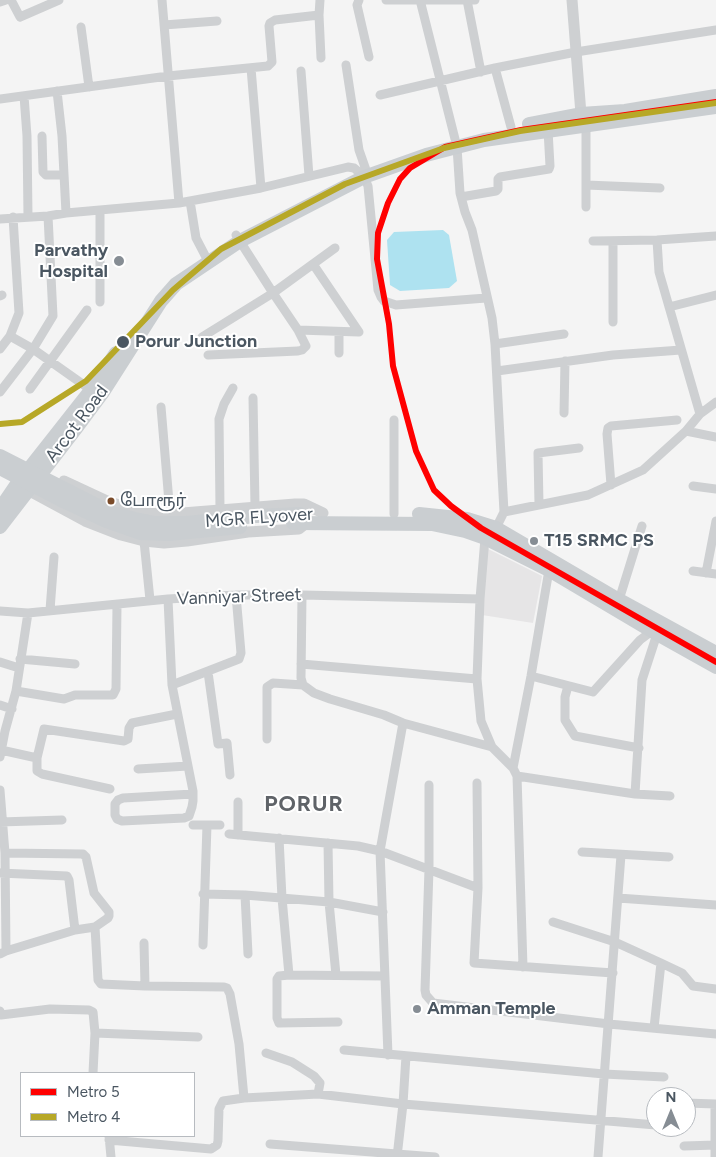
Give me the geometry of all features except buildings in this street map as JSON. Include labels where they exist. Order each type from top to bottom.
[{"type":"main road","name":"Arcot Road","points":[[456,143],[548,130],[625,111],[716,96]]},
{"type":"main road","name":"Arcot Road","points":[[37,468],[154,299],[170,280],[238,238],[363,173],[426,155],[456,143],[511,127],[716,107]]},
{"type":"main road","name":"Arcot Road","points":[[37,468],[77,427],[103,392],[161,301],[176,284],[206,257]]},
{"type":"main road","name":"MGR FLyover","points":[[0,456],[112,513],[135,519],[155,523],[187,523],[256,516],[300,520]]},
{"type":"main road","name":"MGR FLyover","points":[[0,468],[65,502],[106,521],[140,533],[169,534],[300,520],[323,513],[431,514],[467,519],[496,528],[591,589]]},
{"type":"main road","points":[[0,509],[22,487],[37,468]]},
{"type":"main road","points":[[0,527],[22,487]]},
{"type":"main road","points":[[300,520],[432,524],[465,530],[549,570],[619,600],[716,653]]},
{"type":"main road","points":[[591,589],[655,633],[716,667]]},
{"type":"street","points":[[0,2],[6,0]]},
{"type":"street","points":[[11,0],[20,17],[58,0]]},
{"type":"street","points":[[162,0],[179,203]]},
{"type":"street","points":[[320,0],[320,58]]},
{"type":"street","points":[[359,0],[356,5],[369,58]]},
{"type":"street","points":[[386,0],[475,0]]},
{"type":"street","points":[[420,0],[456,143],[461,197],[472,230],[492,318],[497,371],[504,512],[496,528]]},
{"type":"street","points":[[467,0],[481,72]]},
{"type":"street","points":[[572,0],[584,120],[586,207]]},
{"type":"street","points":[[0,99],[168,76],[268,66],[272,62],[269,26],[273,20],[319,15]]},
{"type":"street","points":[[164,25],[217,21]]},
{"type":"street","points":[[81,27],[89,87]]},
{"type":"street","points":[[380,95],[495,68],[576,52],[716,30]]},
{"type":"street","points":[[346,65],[363,173],[368,186],[380,297],[384,301],[396,305],[486,298]]},
{"type":"street","points":[[251,68],[261,188]]},
{"type":"street","points":[[495,68],[511,127]]},
{"type":"street","points":[[301,71],[309,176]]},
{"type":"street","points":[[57,91],[66,213]]},
{"type":"street","points":[[24,96],[27,136],[28,216]]},
{"type":"street","points":[[461,197],[496,191],[500,177],[549,170],[548,130]]},
{"type":"street","points":[[42,136],[43,172],[46,174],[64,175]]},
{"type":"street","points":[[0,219],[179,203],[261,188],[350,167],[363,173]]},
{"type":"street","points":[[586,185],[660,188]]},
{"type":"street","points":[[190,201],[196,238],[206,257]]},
{"type":"street","points":[[100,210],[100,302]]},
{"type":"street","points":[[0,392],[33,349],[53,316],[48,216]]},
{"type":"street","points":[[0,349],[10,336],[18,320],[19,313],[13,217]]},
{"type":"street","points":[[593,241],[657,240],[716,236]]},
{"type":"street","points":[[208,355],[302,350],[306,344],[238,238]]},
{"type":"street","points":[[657,240],[660,272],[700,414]]},
{"type":"street","points":[[613,241],[613,322]]},
{"type":"street","points":[[202,336],[272,293],[334,248]]},
{"type":"street","points":[[298,330],[363,333],[313,264]]},
{"type":"street","points":[[669,307],[716,295]]},
{"type":"street","points":[[30,389],[51,362],[86,310]]},
{"type":"street","points":[[339,332],[339,353]]},
{"type":"street","points":[[495,344],[564,334]]},
{"type":"street","points":[[10,336],[33,349],[91,390]]},
{"type":"street","points":[[497,371],[613,355],[681,350]]},
{"type":"street","points":[[564,361],[564,413]]},
{"type":"street","points":[[220,509],[219,419],[224,404],[233,388]]},
{"type":"street","points":[[253,398],[255,506]]},
{"type":"street","points":[[504,512],[588,495],[643,470],[686,432],[700,414],[716,402]]},
{"type":"street","points":[[161,407],[170,514]]},
{"type":"street","points":[[394,420],[394,514]]},
{"type":"street","points":[[611,485],[608,428],[611,426],[677,420]]},
{"type":"street","points":[[686,432],[716,437]]},
{"type":"street","points":[[0,448],[107,502],[142,513],[170,514],[255,506],[304,504],[323,513]]},
{"type":"street","points":[[540,505],[538,453],[579,448]]},
{"type":"street","points":[[0,475],[71,513],[121,536],[144,541],[164,543],[248,532],[299,529],[300,520]]},
{"type":"street","points":[[693,486],[716,489]]},
{"type":"street","points":[[71,513],[84,491]]},
{"type":"street","points":[[706,573],[716,521]]},
{"type":"street","points":[[619,600],[642,526]]},
{"type":"street","points":[[485,538],[480,599],[477,678],[480,721],[492,748],[515,772],[635,794],[670,796]]},
{"type":"street","points":[[144,541],[150,600]]},
{"type":"street","points":[[50,610],[54,557]]},
{"type":"street","points":[[523,967],[515,772],[549,570]]},
{"type":"street","points":[[693,571],[716,574]]},
{"type":"street","points":[[172,685],[236,662],[240,656],[236,595]]},
{"type":"street","name":"Vanniyar Street","points":[[0,612],[28,613],[150,600],[236,595],[480,599]]},
{"type":"street","points":[[302,595],[301,678],[304,685],[314,693],[322,696],[492,748]]},
{"type":"street","points":[[168,599],[172,685],[193,794],[192,808],[189,816],[184,818],[122,821],[117,819],[115,815],[115,804],[123,798],[193,794]]},
{"type":"street","points":[[16,691],[64,699],[75,695],[113,695],[116,689],[117,605]]},
{"type":"street","points":[[28,613],[16,691],[12,709],[2,731],[1,754],[37,758]]},
{"type":"street","points":[[531,676],[593,692],[640,640],[655,633]]},
{"type":"street","points":[[635,794],[642,680],[655,633]]},
{"type":"street","points":[[0,662],[75,664]]},
{"type":"street","points":[[301,664],[477,678]]},
{"type":"street","points":[[208,672],[218,744],[228,744],[230,775]]},
{"type":"street","points":[[267,739],[267,687],[274,683],[304,685]]},
{"type":"street","points":[[568,686],[565,697],[564,720],[575,736],[639,748]]},
{"type":"street","points":[[0,705],[12,709]]},
{"type":"street","points":[[110,789],[39,773],[36,768],[37,758],[44,729],[124,741],[128,739],[129,728],[132,723],[177,714]]},
{"type":"street","points":[[388,1055],[380,851],[403,722]]},
{"type":"street","points":[[138,769],[188,766]]},
{"type":"street","points":[[477,783],[478,888],[474,963],[613,973]]},
{"type":"street","points":[[429,785],[429,869],[425,990],[426,995],[433,1003],[609,1024],[716,1034]]},
{"type":"street","points":[[0,790],[5,853],[3,874],[3,952],[75,930],[95,927],[108,918],[109,914],[94,893],[86,856],[80,853],[5,853]]},
{"type":"street","points":[[238,802],[234,835],[358,846],[380,851],[478,888]]},
{"type":"street","points":[[2,822],[62,820]]},
{"type":"street","points":[[193,824],[220,825]]},
{"type":"street","points":[[203,946],[203,894],[207,825]]},
{"type":"street","points":[[279,838],[289,975]]},
{"type":"street","points":[[328,843],[329,902],[336,975]]},
{"type":"street","points":[[582,852],[669,857]]},
{"type":"street","points":[[598,1157],[621,855]]},
{"type":"street","points":[[3,874],[63,874],[67,876],[69,878],[75,930]]},
{"type":"street","points":[[203,894],[245,895],[329,902],[383,912]]},
{"type":"street","points":[[245,895],[248,954]]},
{"type":"street","points":[[618,898],[716,905]]},
{"type":"street","points":[[553,922],[615,942],[661,963],[682,973],[693,986],[716,989]]},
{"type":"street","points":[[95,927],[99,983],[103,985],[224,986],[227,988],[230,994],[239,1044],[244,1098]]},
{"type":"street","points":[[144,943],[145,986]]},
{"type":"street","points":[[654,1028],[661,963]]},
{"type":"street","points":[[338,1022],[283,1024],[278,1022],[277,979],[279,976],[384,976]]},
{"type":"street","points":[[0,1011],[1,1015],[50,1009],[89,1010],[94,1015],[93,1072]]},
{"type":"street","points":[[95,1033],[198,1037]]},
{"type":"street","points":[[344,1050],[604,1074],[664,1077]]},
{"type":"street","points":[[266,1053],[292,1062],[314,1076],[320,1083],[318,1094]]},
{"type":"street","points":[[398,1155],[406,1056]]},
{"type":"street","points":[[111,1157],[109,1138],[211,1149],[217,1146],[220,1105],[223,1101],[244,1098],[318,1094],[403,1104],[646,1125]]},
{"type":"street","points":[[696,1103],[715,1104],[715,1157]]},
{"type":"street","points":[[270,1144],[435,1157]]},
{"type":"street","points":[[684,1146],[716,1145]]},
{"type":"shaded area","points":[[488,549],[542,576],[533,623],[482,615]]},
{"type":"water","points":[[443,230],[449,235],[457,281],[449,288],[400,291],[390,285],[387,240],[394,232]]},
{"type":"metro line","name":"5","points":[[716,102],[521,130],[445,147],[410,168],[400,179],[388,203],[378,233],[377,259],[389,324],[393,366],[416,451],[434,490],[451,506],[481,528],[716,662]]},
{"type":"metro line","name":"4","points":[[0,424],[22,422],[86,381],[173,290],[221,249],[345,184],[444,148],[520,131],[716,103]]},
{"type":"place","name":"Parvathy Hospital","points":[[119,261]]},
{"type":"place","name":"Porur Junction","points":[[123,342]]},
{"type":"place","name":"போரூர்","points":[[111,501]]},
{"type":"place","name":"T15 SRMC PS","points":[[534,541]]},
{"type":"place","name":"Amman Temple","points":[[417,1009]]},
{"type":"district","name":"PORUR","points":[[304,805]]}]
